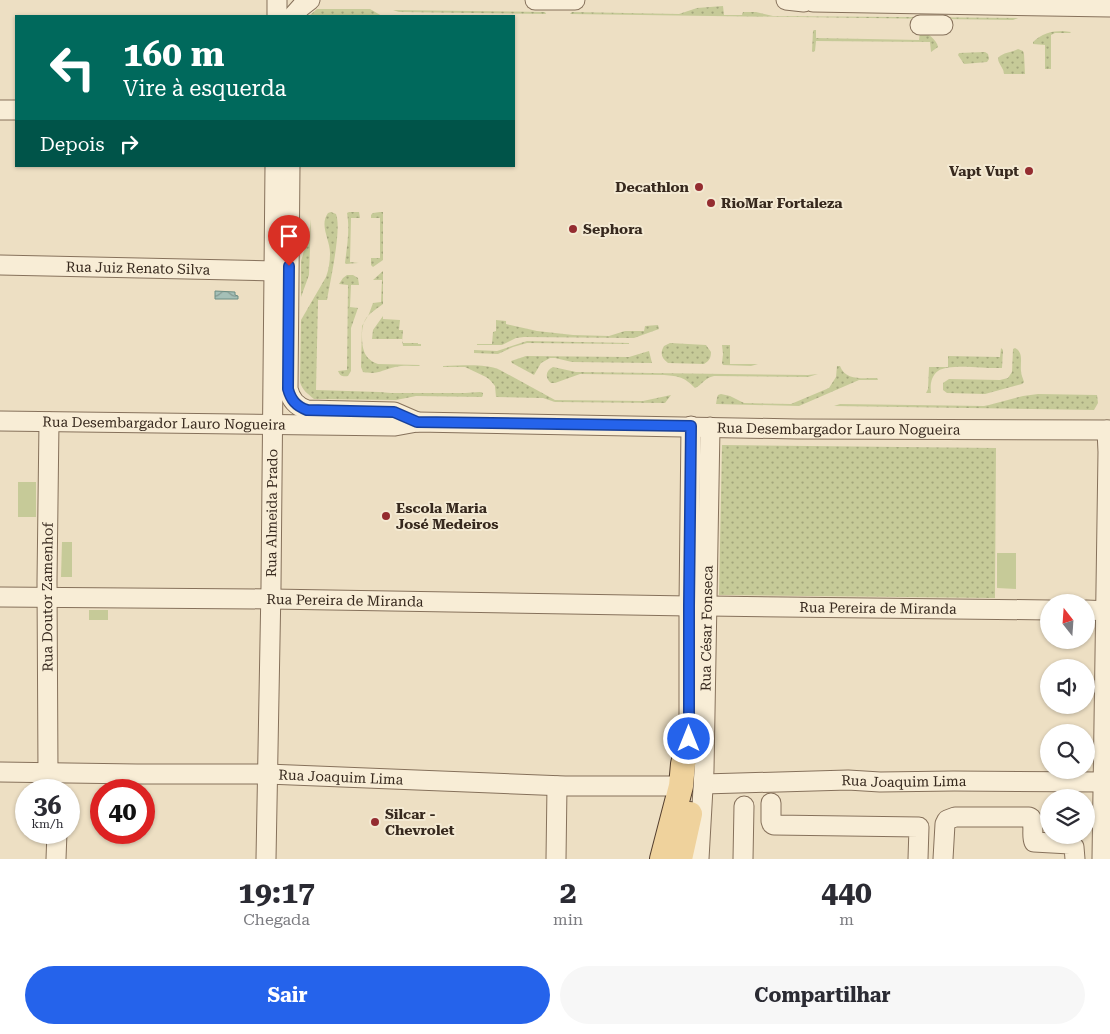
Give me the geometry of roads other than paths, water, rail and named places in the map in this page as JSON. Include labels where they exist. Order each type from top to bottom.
[{"type":"main road","points":[[662,859],[692,785],[683,764],[689,739]]},
{"type":"main road","points":[[680,859],[692,805],[692,766],[689,739]]},
{"type":"street","points":[[277,0],[277,15]]},
{"type":"street","points":[[291,0],[292,15]]},
{"type":"street","points":[[293,15],[310,0]]},
{"type":"street","points":[[535,0],[575,0]]},
{"type":"street","points":[[804,1],[1047,2],[1110,7]]},
{"type":"street","points":[[920,25],[943,26]]},
{"type":"street","points":[[0,110],[15,110]]},
{"type":"street","name":"Rua Almeida Prado","points":[[266,859],[271,599],[275,167]]},
{"type":"street","name":"Rua Desembargador Lauro Nogueira","points":[[290,167],[288,389],[290,397],[298,406],[307,410],[394,412],[417,422]]},
{"type":"street","name":"Rua Juiz Renato Silva","points":[[0,265],[275,271]]},
{"type":"street","name":"Rua Desembargador Lauro Nogueira","points":[[0,421],[395,426],[417,422],[807,429],[1108,430]]},
{"type":"street","name":"Rua Doutor Zamenhof","points":[[49,422],[48,598],[55,778]]},
{"type":"street","name":"Rua César Fonseca","points":[[689,739],[691,426]]},
{"type":"street","name":"Rua César Fonseca","points":[[699,859],[692,785],[708,606],[710,427]]},
{"type":"street","points":[[1102,859],[1106,785],[1100,611],[1108,430]]},
{"type":"street","name":"Rua Pereira de Miranda","points":[[0,597],[271,599],[689,606]]},
{"type":"street","name":"Rua Pereira de Miranda","points":[[708,606],[1040,610]]},
{"type":"street","name":"Rua Joaquim Lima","points":[[0,772],[55,778],[137,774],[267,774],[557,786],[692,785],[848,780],[1106,785]]},
{"type":"street","points":[[556,859],[557,786]]},
{"type":"street","points":[[771,803],[772,824],[774,825],[919,826],[918,859]]},
{"type":"street","points":[[743,859],[744,806]]},
{"type":"street","points":[[943,859],[945,824],[947,820],[955,817],[1029,817],[1033,820],[1034,842],[1070,844],[1074,847],[1074,859]]},
{"type":"street","points":[[56,844],[56,859]]},
{"type":"water","points":[[215,291],[235,292],[238,299],[215,299]]},
{"type":"place","name":"Vapt Vupt","points":[[1029,171]]},
{"type":"place","name":"Decathlon","points":[[699,187]]},
{"type":"place","name":"RioMar Fortaleza","points":[[711,203]]},
{"type":"place","name":"Sephora","points":[[573,229]]},
{"type":"place","name":"Escola Maria José Medeiros","points":[[386,516]]},
{"type":"place","name":"Silcar - Chevrolet","points":[[375,822]]}]
